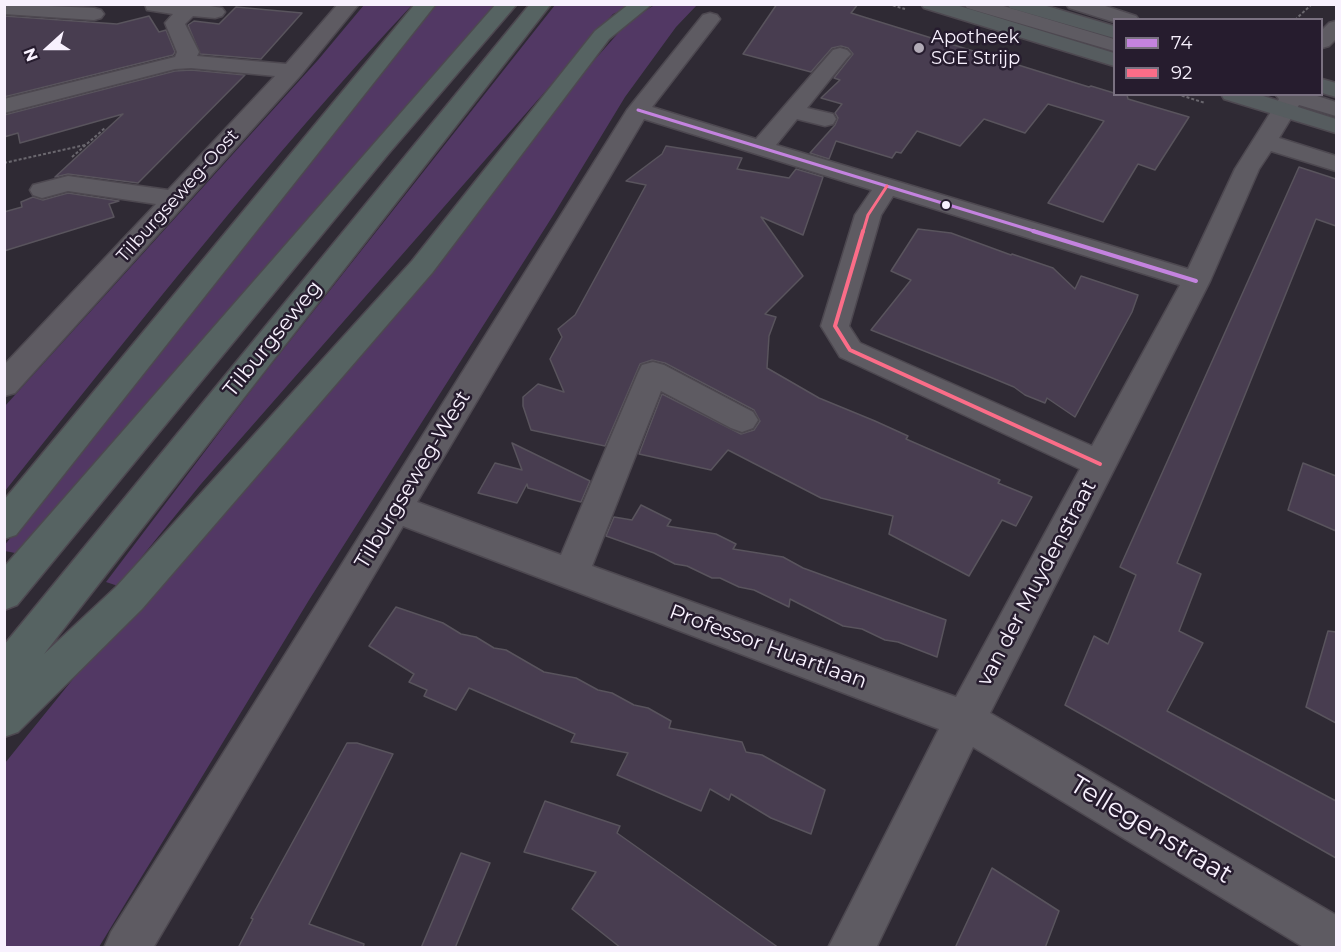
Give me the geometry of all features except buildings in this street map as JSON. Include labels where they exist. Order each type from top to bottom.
[{"type":"highway","points":[[4,525],[426,4]]},
{"type":"highway","name":"Tilburgseweg","points":[[4,594],[381,148],[507,4]]},
{"type":"highway","name":"Tilburgseweg","points":[[4,675],[541,4]]},
{"type":"highway","points":[[4,718],[129,598],[422,267],[602,35],[642,4]]},
{"type":"main road","points":[[931,4],[1113,60]]},
{"type":"main road","points":[[1017,4],[1113,32]]},
{"type":"main road","points":[[1255,96],[1289,99],[1336,126]]},
{"type":"street","name":"Tilburgseweg-Oost","points":[[4,385],[292,71],[349,4]]},
{"type":"street","points":[[974,4],[1113,45]]},
{"type":"street","points":[[1077,4],[1122,18]]},
{"type":"street","points":[[154,6],[215,12]]},
{"type":"street","points":[[4,8],[94,14]]},
{"type":"street","points":[[183,62],[188,52],[174,23],[188,9]]},
{"type":"street","name":"Tilburgseweg-West","points":[[127,948],[638,110],[666,78],[710,19]]},
{"type":"street","points":[[1323,41],[1336,27]]},
{"type":"street","points":[[761,148],[840,54]]},
{"type":"street","points":[[4,106],[183,62],[292,71]]},
{"type":"street","points":[[1289,99],[1336,109]]},
{"type":"street","name":"van der Muydenstraat","points":[[851,948],[965,720],[1196,281],[1247,169],[1289,99]]},
{"type":"street","points":[[638,110],[1196,281]]},
{"type":"street","points":[[792,111],[825,120]]},
{"type":"street","points":[[1264,141],[1336,164]]},
{"type":"street","points":[[42,190],[68,183],[174,199]]},
{"type":"street","points":[[887,186],[868,215],[835,326],[850,350],[1100,464]]},
{"type":"street","points":[[571,573],[653,373],[742,420]]},
{"type":"street","name":"Professor Huartlaan","points":[[396,508],[965,720]]},
{"type":"street","name":"Tellegenstraat","points":[[965,720],[1336,940]]},
{"type":"path","points":[[1297,18],[1312,4]]},
{"type":"path","points":[[4,164],[86,144]]},
{"type":"shaded area","points":[[656,4],[697,5],[676,27],[625,97],[554,214],[309,600],[99,947],[5,948],[5,763],[116,626],[590,65],[628,22]]},
{"type":"shaded area","points":[[364,5],[412,5],[255,183],[5,491],[5,406],[318,60]]},
{"type":"shaded area","points":[[435,5],[495,5],[20,554],[5,551],[4,546],[176,325]]},
{"type":"shaded area","points":[[555,5],[633,5],[613,14],[201,484],[118,586],[106,582],[256,384]]},
{"type":"transit line","name":"74","points":[[638,110],[1196,281]]},
{"type":"transit line","name":"92","points":[[887,186],[868,215],[835,326],[850,350],[1100,464]]},
{"type":"place","name":"Apotheek SGE Strijp","points":[[919,48]]}]
